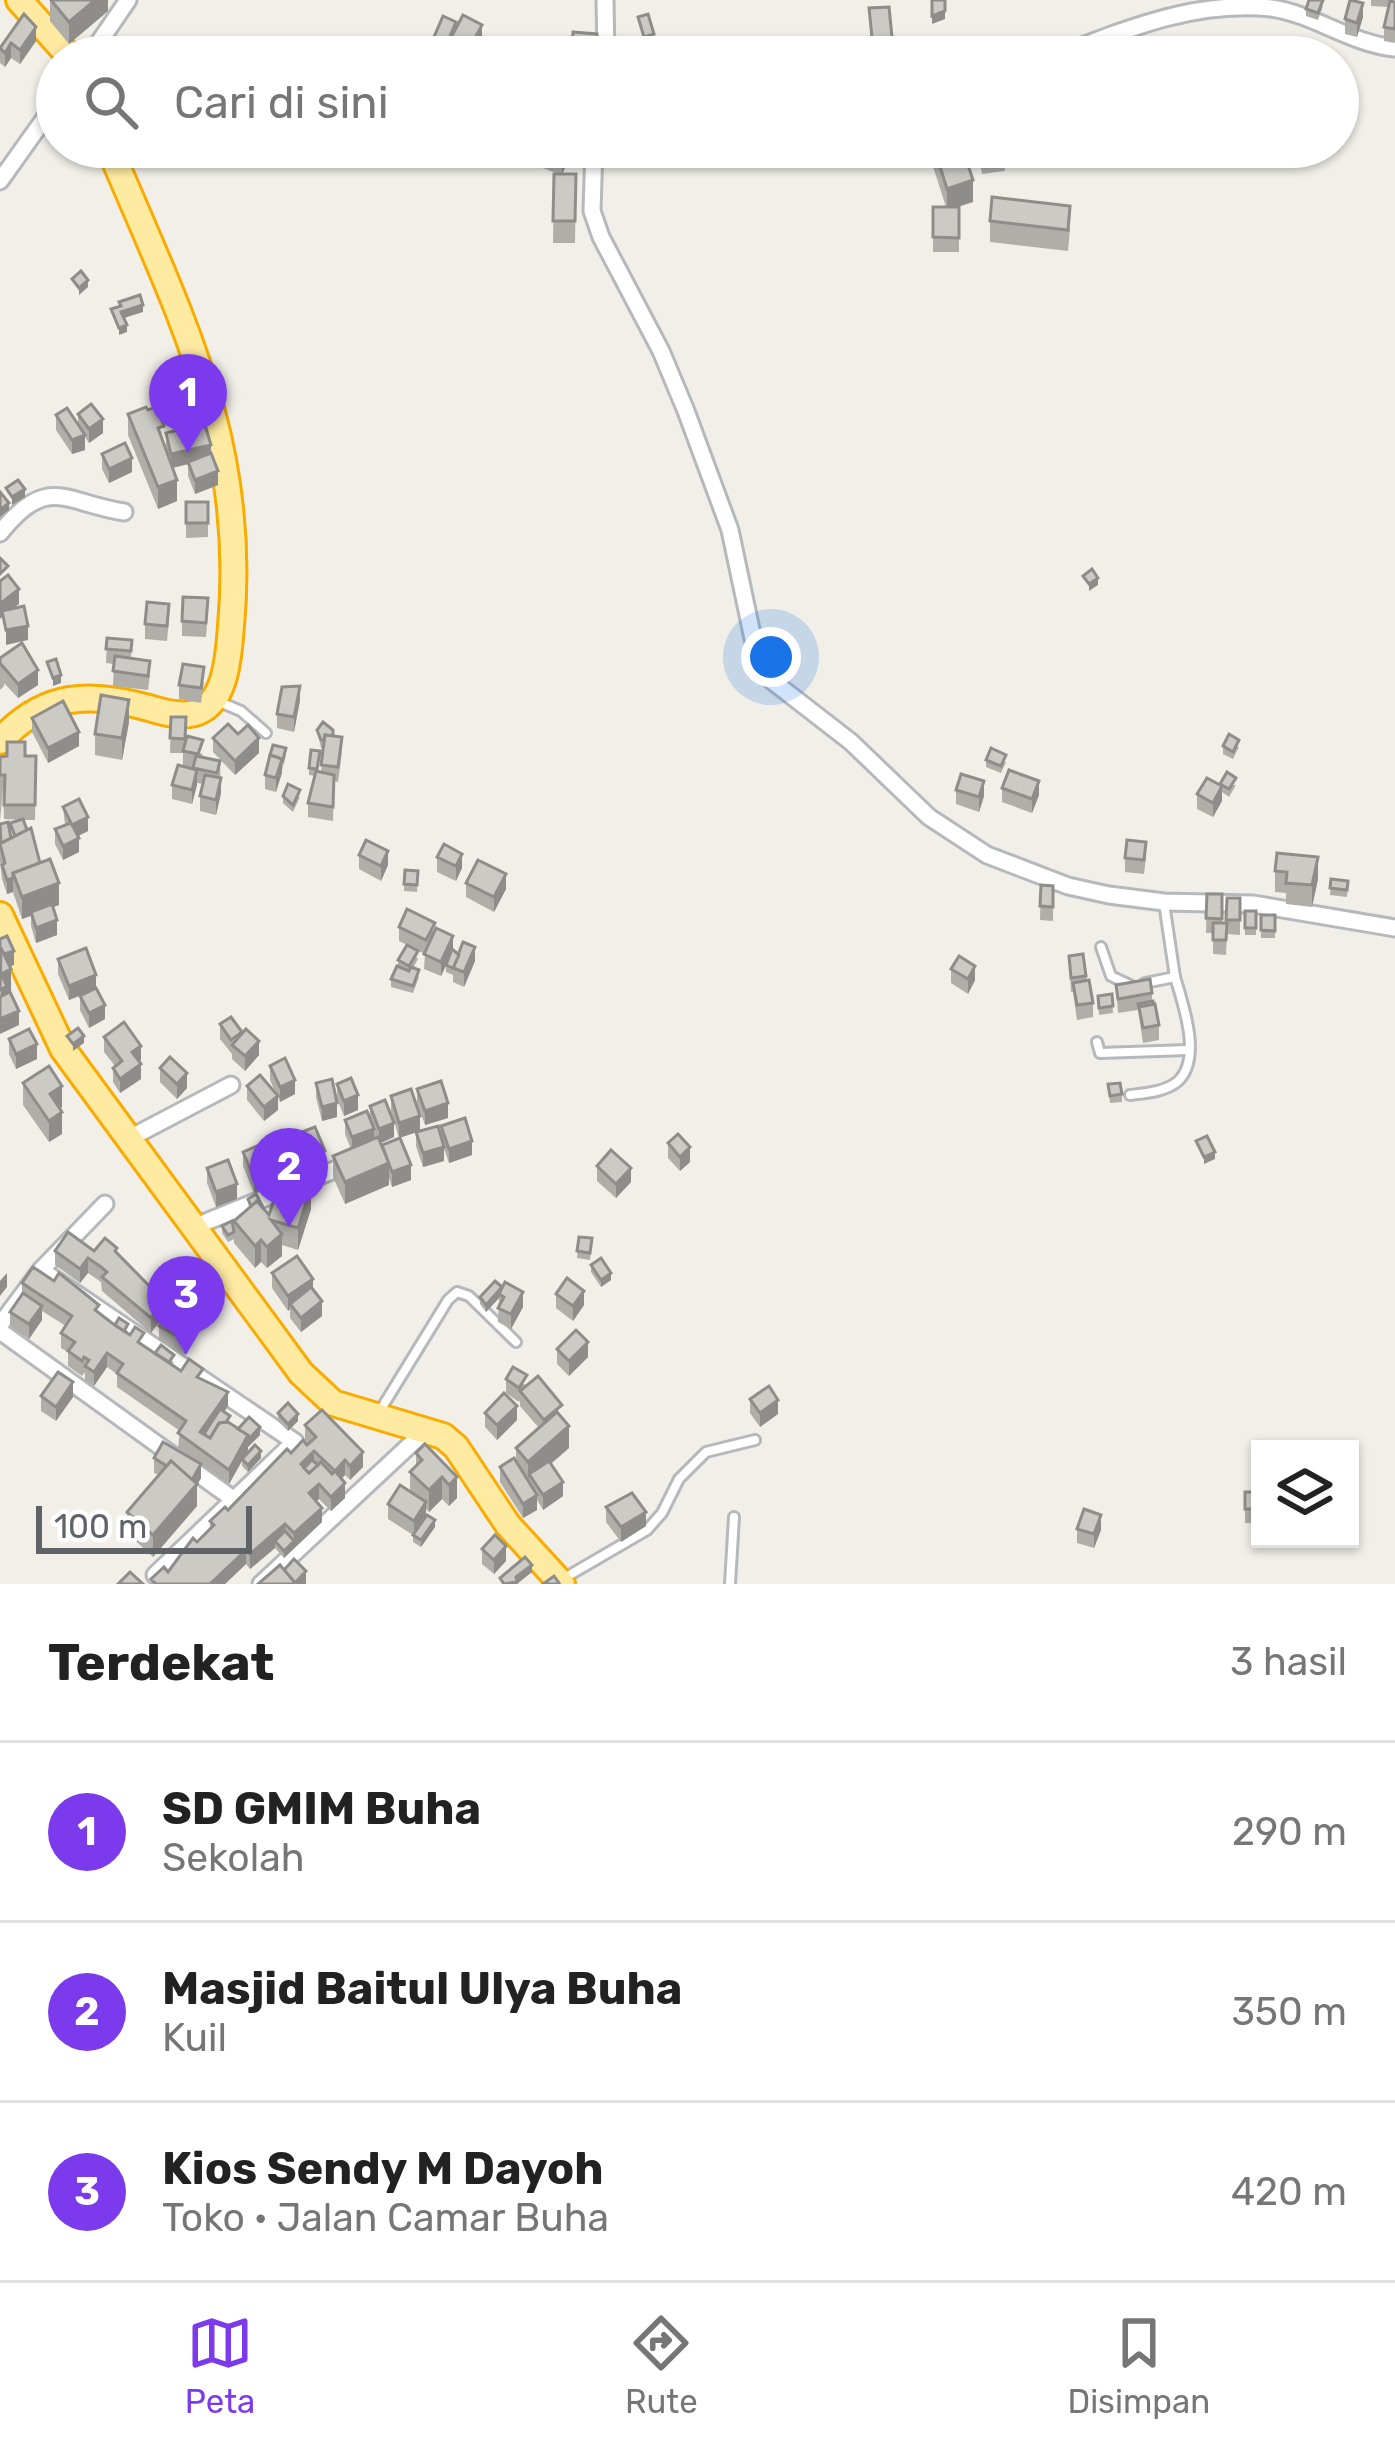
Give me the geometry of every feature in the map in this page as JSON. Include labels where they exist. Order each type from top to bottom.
[{"type":"highway","points":[[19,0],[51,36]]},
{"type":"highway","points":[[0,742],[41,709],[68,698],[95,696],[185,714],[201,711],[214,699],[229,650],[236,570],[224,453],[201,365],[177,299],[118,168]]},
{"type":"highway","points":[[0,915],[63,1049],[328,1407],[377,1415],[443,1436],[456,1447],[508,1525],[560,1582]]},
{"type":"street","points":[[103,36],[128,0]]},
{"type":"street","points":[[604,0],[605,36]]},
{"type":"street","points":[[1109,36],[1164,15],[1277,4],[1346,36]]},
{"type":"street","points":[[1359,42],[1395,48]]},
{"type":"street","points":[[0,181],[36,130]]},
{"type":"street","points":[[593,168],[592,211],[686,410],[730,530],[756,653],[770,680],[851,742],[929,817],[987,854],[1068,886],[1164,902],[1253,904],[1395,928]]},
{"type":"street","points":[[0,533],[27,506],[57,496],[124,512]]},
{"type":"street","points":[[128,1139],[231,1085]]},
{"type":"street","points":[[196,1226],[374,1154]]},
{"type":"street","points":[[105,1204],[41,1270],[0,1328],[233,1499]]},
{"type":"street","points":[[41,1270],[300,1437],[155,1575]]},
{"type":"street","points":[[261,1584],[426,1430]]},
{"type":"lane","points":[[214,699],[241,711],[266,733]]},
{"type":"lane","points":[[1130,1095],[1174,1084],[1185,1073],[1186,1019],[1164,902]]},
{"type":"lane","points":[[1101,947],[1111,976],[1132,986],[1175,977]]},
{"type":"lane","points":[[1097,1042],[1100,1053],[1188,1050]]},
{"type":"lane","points":[[377,1415],[448,1300],[458,1292],[469,1296],[516,1342]]},
{"type":"lane","points":[[560,1582],[647,1530],[662,1513],[679,1479],[706,1452],[755,1439]]},
{"type":"lane","points":[[730,1584],[734,1517]]},
{"type":"building","points":[[51,0],[95,0],[69,22]]},
{"type":"building","points":[[932,0],[945,0],[945,11],[932,16]]},
{"type":"building","points":[[1309,0],[1323,0],[1318,13],[1306,9]]},
{"type":"building","points":[[1350,0],[1363,3],[1357,23],[1345,19]]},
{"type":"building","points":[[1390,1],[1395,2],[1395,29],[1384,27]]},
{"type":"building","points":[[889,7],[892,36],[872,36],[869,8]]},
{"type":"building","points":[[24,14],[36,27],[20,50],[11,43],[5,53],[0,48]]},
{"type":"building","points":[[648,14],[654,34],[644,36],[638,17]]},
{"type":"building","points":[[463,15],[482,25],[476,36],[452,36]]},
{"type":"building","points":[[443,16],[456,22],[450,36],[434,36]]},
{"type":"building","points":[[940,168],[969,168],[973,180],[947,189]]},
{"type":"building","points":[[554,174],[576,174],[575,221],[553,221]]},
{"type":"building","points":[[992,197],[1070,206],[1068,230],[990,221]]},
{"type":"building","points":[[933,207],[959,207],[959,238],[933,237]]},
{"type":"building","points":[[81,271],[88,280],[79,288],[72,279]]},
{"type":"building","points":[[140,295],[143,305],[121,312],[127,325],[119,328],[111,309]]},
{"type":"building","points":[[91,404],[103,419],[89,429],[78,414]]},
{"type":"building","points":[[199,405],[211,445],[171,454],[166,433],[193,426],[182,426],[179,408]]},
{"type":"building","points":[[156,407],[164,426],[158,428],[177,480],[158,487],[128,414]]},
{"type":"building","points":[[67,408],[85,435],[72,440],[56,415]]},
{"type":"building","points":[[125,443],[132,458],[109,469],[102,454]]},
{"type":"building","points":[[211,453],[218,471],[195,480],[188,462]]},
{"type":"building","points":[[18,480],[25,489],[12,497],[6,488]]},
{"type":"building","points":[[186,502],[208,502],[208,523],[186,523]]},
{"type":"building","points":[[1092,569],[1098,578],[1089,584],[1083,576]]},
{"type":"building","points":[[8,575],[19,589],[0,604],[0,581]]},
{"type":"building","points":[[183,597],[208,598],[206,623],[182,621]]},
{"type":"building","points":[[147,602],[169,604],[167,626],[145,624]]},
{"type":"building","points":[[24,606],[28,626],[6,630],[2,611]]},
{"type":"building","points":[[107,638],[132,640],[131,651],[106,649]]},
{"type":"building","points":[[22,643],[38,670],[18,684],[0,658]]},
{"type":"building","points":[[115,656],[150,661],[148,676],[113,671]]},
{"type":"building","points":[[56,659],[61,675],[53,678],[47,662]]},
{"type":"building","points":[[183,664],[204,667],[201,688],[179,685]]},
{"type":"building","points":[[300,686],[294,717],[277,714],[282,687]]},
{"type":"building","points":[[101,695],[129,700],[122,738],[95,734]]},
{"type":"building","points":[[63,701],[79,732],[48,748],[32,718]]},
{"type":"building","points":[[171,717],[186,717],[185,739],[170,738]]},
{"type":"building","points":[[323,722],[333,736],[321,740],[317,730]]},
{"type":"building","points":[[228,724],[238,734],[248,725],[259,738],[235,761],[213,738]]},
{"type":"building","points":[[1229,734],[1239,740],[1233,752],[1223,746]]},
{"type":"building","points":[[325,735],[342,737],[338,767],[321,765]]},
{"type":"building","points":[[187,736],[203,740],[198,754],[183,751]]},
{"type":"building","points":[[7,742],[25,742],[25,756],[36,756],[35,805],[4,805],[0,757],[7,756]]},
{"type":"building","points":[[273,745],[286,748],[282,763],[270,755]]},
{"type":"building","points":[[991,748],[1006,755],[1001,766],[986,760]]},
{"type":"building","points":[[311,750],[320,751],[317,769],[309,768]]},
{"type":"building","points":[[270,755],[282,759],[276,778],[265,775]]},
{"type":"building","points":[[196,756],[220,761],[217,773],[193,768]]},
{"type":"building","points":[[178,765],[197,770],[192,790],[172,785]]},
{"type":"building","points":[[1009,770],[1039,781],[1032,799],[1002,788]]},
{"type":"building","points":[[316,771],[334,775],[333,807],[308,803]]},
{"type":"building","points":[[1227,772],[1236,778],[1229,789],[1220,784]]},
{"type":"building","points":[[961,774],[984,781],[979,797],[956,790]]},
{"type":"building","points":[[205,775],[221,778],[216,800],[200,796]]},
{"type":"building","points":[[1207,778],[1222,786],[1213,803],[1197,794]]},
{"type":"building","points":[[288,784],[300,790],[293,805],[283,796]]},
{"type":"building","points":[[79,799],[88,817],[72,825],[79,838],[63,846],[55,829],[71,823],[63,807]]},
{"type":"building","points":[[23,819],[27,830],[15,836],[10,823]]},
{"type":"building","points":[[8,822],[11,838],[1,843],[0,824]]},
{"type":"building","points":[[31,828],[40,863],[7,880],[0,844]]},
{"type":"building","points":[[366,840],[388,851],[381,866],[359,855]]},
{"type":"building","points":[[1127,840],[1146,842],[1144,860],[1125,858]]},
{"type":"building","points":[[444,844],[462,854],[456,866],[437,857]]},
{"type":"building","points":[[1277,853],[1318,857],[1312,885],[1286,883],[1287,872],[1275,871]]},
{"type":"building","points":[[50,859],[59,883],[22,897],[13,873]]},
{"type":"building","points":[[478,860],[506,874],[494,897],[466,883]]},
{"type":"building","points":[[405,870],[418,871],[417,885],[404,884]]},
{"type":"building","points":[[1331,879],[1348,881],[1347,890],[1330,888]]},
{"type":"building","points":[[1041,885],[1053,886],[1053,907],[1040,906]]},
{"type":"building","points":[[1207,894],[1222,894],[1222,919],[1206,918]]},
{"type":"building","points":[[1227,898],[1240,898],[1240,920],[1226,920]]},
{"type":"building","points":[[52,904],[57,920],[36,928],[31,912]]},
{"type":"building","points":[[407,909],[435,923],[426,940],[399,927]]},
{"type":"building","points":[[1245,911],[1256,911],[1256,928],[1245,928]]},
{"type":"building","points":[[1261,915],[1275,915],[1275,931],[1261,930]]},
{"type":"building","points":[[1213,923],[1227,923],[1226,940],[1213,940]]},
{"type":"building","points":[[436,928],[453,936],[441,962],[424,954]]},
{"type":"building","points":[[7,936],[14,951],[4,954],[0,939]]},
{"type":"building","points":[[463,942],[475,947],[464,972],[453,968]]},
{"type":"building","points":[[407,945],[418,951],[409,966],[398,960]]},
{"type":"building","points":[[1,948],[11,969],[1,974],[7,986],[0,990]]},
{"type":"building","points":[[86,948],[96,975],[69,986],[58,959]]},
{"type":"building","points":[[452,949],[459,955],[455,969],[446,965]]},
{"type":"building","points":[[1083,954],[1086,976],[1071,978],[1069,956]]},
{"type":"building","points":[[959,956],[975,966],[968,979],[951,969]]},
{"type":"building","points":[[397,966],[419,970],[413,986],[391,979]]},
{"type":"building","points":[[1150,979],[1152,993],[1118,999],[1116,985]]},
{"type":"building","points":[[1089,980],[1093,1003],[1077,1005],[1073,983]]},
{"type":"building","points":[[96,988],[105,1005],[89,1013],[80,996]]},
{"type":"building","points":[[10,992],[19,1011],[0,1019],[0,997]]},
{"type":"building","points":[[1112,994],[1113,1006],[1099,1008],[1098,996]]},
{"type":"building","points":[[1155,1004],[1159,1025],[1143,1028],[1139,1007]]},
{"type":"building","points":[[231,1017],[242,1032],[231,1040],[220,1024]]},
{"type":"building","points":[[124,1022],[141,1046],[132,1052],[141,1064],[120,1079],[113,1068],[122,1061],[104,1037]]},
{"type":"building","points":[[78,1028],[84,1036],[73,1044],[67,1036]]},
{"type":"building","points":[[29,1029],[37,1044],[16,1054],[9,1039]]},
{"type":"building","points":[[246,1029],[259,1041],[245,1056],[232,1045]]},
{"type":"building","points":[[170,1057],[187,1073],[177,1084],[160,1068]]},
{"type":"building","points":[[285,1058],[295,1080],[280,1087],[270,1066]]},
{"type":"building","points":[[49,1066],[62,1086],[50,1094],[62,1112],[49,1121],[23,1083]]},
{"type":"building","points":[[260,1075],[278,1096],[264,1107],[247,1086]]},
{"type":"building","points":[[351,1078],[358,1095],[344,1101],[337,1084]]},
{"type":"building","points":[[332,1079],[337,1103],[322,1107],[316,1083]]},
{"type":"building","points":[[441,1081],[448,1103],[425,1111],[417,1089]]},
{"type":"building","points":[[1120,1083],[1122,1094],[1110,1096],[1108,1084]]},
{"type":"building","points":[[411,1089],[420,1116],[399,1123],[391,1096]]},
{"type":"building","points":[[385,1100],[394,1123],[379,1129],[370,1106]]},
{"type":"building","points":[[367,1111],[374,1129],[352,1137],[345,1120]]},
{"type":"building","points":[[465,1118],[472,1141],[449,1149],[441,1126]]},
{"type":"building","points":[[438,1126],[444,1147],[423,1153],[416,1132]]},
{"type":"building","points":[[315,1127],[325,1151],[309,1157],[299,1133]]},
{"type":"building","points":[[296,1132],[305,1156],[279,1167],[269,1143]]},
{"type":"building","points":[[678,1134],[690,1147],[680,1157],[668,1143]]},
{"type":"building","points":[[1207,1136],[1215,1152],[1204,1157],[1196,1141]]},
{"type":"building","points":[[378,1137],[389,1163],[345,1182],[333,1156]]},
{"type":"building","points":[[400,1138],[411,1165],[392,1172],[382,1145]]},
{"type":"building","points":[[264,1143],[275,1169],[254,1178],[243,1152]]},
{"type":"building","points":[[611,1150],[631,1168],[616,1184],[597,1166]]},
{"type":"building","points":[[228,1160],[237,1184],[216,1192],[207,1168]]},
{"type":"building","points":[[281,1178],[311,1187],[298,1228],[271,1220],[282,1234],[267,1247],[261,1240],[255,1246],[234,1221],[257,1201],[269,1215]]},
{"type":"building","points":[[232,1221],[234,1232],[228,1235],[222,1226]]},
{"type":"building","points":[[68,1232],[94,1251],[105,1238],[117,1248],[164,1301],[151,1318],[102,1277],[107,1272],[101,1267],[88,1258],[80,1269],[55,1251]]},
{"type":"building","points":[[579,1237],[592,1238],[590,1253],[577,1251]]},
{"type":"building","points":[[297,1256],[313,1279],[288,1296],[272,1273]]},
{"type":"building","points":[[601,1258],[611,1273],[601,1280],[591,1265]]},
{"type":"building","points":[[33,1267],[54,1281],[59,1273],[99,1305],[95,1310],[112,1323],[130,1335],[135,1327],[144,1333],[138,1342],[181,1371],[189,1359],[203,1369],[197,1377],[228,1392],[200,1432],[210,1438],[219,1423],[228,1422],[248,1435],[229,1470],[178,1433],[186,1421],[117,1373],[123,1364],[107,1353],[94,1372],[85,1366],[89,1360],[84,1357],[82,1361],[68,1351],[75,1342],[61,1333],[72,1316],[22,1283]]},
{"type":"building","points":[[567,1278],[584,1291],[573,1306],[556,1294]]},
{"type":"building","points":[[495,1281],[502,1287],[486,1305],[480,1297]]},
{"type":"building","points":[[505,1282],[523,1292],[511,1314],[498,1308]]},
{"type":"building","points":[[311,1287],[322,1301],[301,1318],[290,1304]]},
{"type":"building","points":[[23,1293],[42,1306],[29,1324],[10,1312]]},
{"type":"building","points":[[171,1304],[179,1309],[176,1315],[192,1326],[184,1340],[159,1326]]},
{"type":"building","points":[[576,1330],[588,1342],[569,1361],[557,1349]]},
{"type":"building","points":[[161,1345],[174,1355],[169,1362],[155,1353]]},
{"type":"building","points":[[513,1367],[527,1375],[519,1388],[506,1379]]},
{"type":"building","points":[[58,1372],[73,1382],[56,1407],[41,1396]]},
{"type":"building","points":[[538,1376],[562,1405],[544,1420],[520,1391]]},
{"type":"building","points":[[769,1386],[778,1400],[760,1413],[750,1399]]},
{"type":"building","points":[[504,1393],[517,1406],[497,1425],[485,1413]]},
{"type":"building","points":[[288,1403],[298,1414],[288,1424],[278,1413]]},
{"type":"building","points":[[220,1409],[230,1416],[210,1438],[204,1434]]},
{"type":"building","points":[[322,1410],[363,1452],[350,1466],[345,1460],[335,1471],[345,1483],[331,1497],[319,1484],[309,1493],[322,1508],[294,1533],[285,1524],[250,1554],[246,1550],[210,1584],[156,1584],[151,1579],[164,1567],[168,1572],[193,1538],[197,1542],[214,1525],[210,1521],[225,1507],[228,1510],[287,1449],[291,1453],[303,1440],[307,1445],[316,1437],[305,1425]],"holes":[[[314,1451],[335,1471],[332,1474],[321,1462],[309,1473],[301,1464]]]},
{"type":"building","points":[[557,1412],[569,1426],[528,1462],[516,1448]]},
{"type":"building","points":[[249,1417],[260,1427],[248,1440],[238,1429]]},
{"type":"building","points":[[163,1442],[201,1464],[192,1480],[171,1461],[167,1466],[154,1458]]},
{"type":"building","points":[[425,1444],[457,1477],[449,1485],[442,1477],[429,1490],[410,1472],[422,1460],[416,1453]]},
{"type":"building","points":[[255,1445],[261,1451],[248,1465],[242,1459]]},
{"type":"building","points":[[514,1458],[537,1495],[523,1504],[500,1467]]},
{"type":"building","points":[[171,1461],[197,1484],[153,1535],[127,1512]]},
{"type":"building","points":[[549,1461],[563,1482],[543,1495],[529,1474]]},
{"type":"building","points":[[400,1485],[426,1502],[414,1521],[388,1504]]},
{"type":"building","points":[[1245,1492],[1251,1492],[1251,1509],[1245,1509]]},
{"type":"building","points":[[632,1493],[646,1512],[621,1527],[606,1507]]},
{"type":"building","points":[[1084,1509],[1101,1515],[1094,1534],[1077,1529]]},
{"type":"building","points":[[427,1515],[435,1520],[421,1540],[413,1535]]},
{"type":"building","points":[[285,1531],[294,1541],[284,1551],[275,1541]]},
{"type":"building","points":[[495,1535],[506,1546],[494,1560],[482,1549]]},
{"type":"building","points":[[525,1557],[532,1565],[516,1577],[517,1582],[504,1584],[500,1578]]},
{"type":"building","points":[[294,1559],[306,1571],[295,1583],[284,1570]]},
{"type":"building","points":[[280,1565],[296,1584],[258,1584]]},
{"type":"building","points":[[130,1572],[143,1584],[118,1584]]},
{"type":"place","name":"SD GMIM Buha","points":[[188,453]]},
{"type":"place","name":"Masjid Baitul Ulya Buha","points":[[289,1227]]},
{"type":"place","name":"Kios Sendy M Dayoh","points":[[186,1355]]}]
